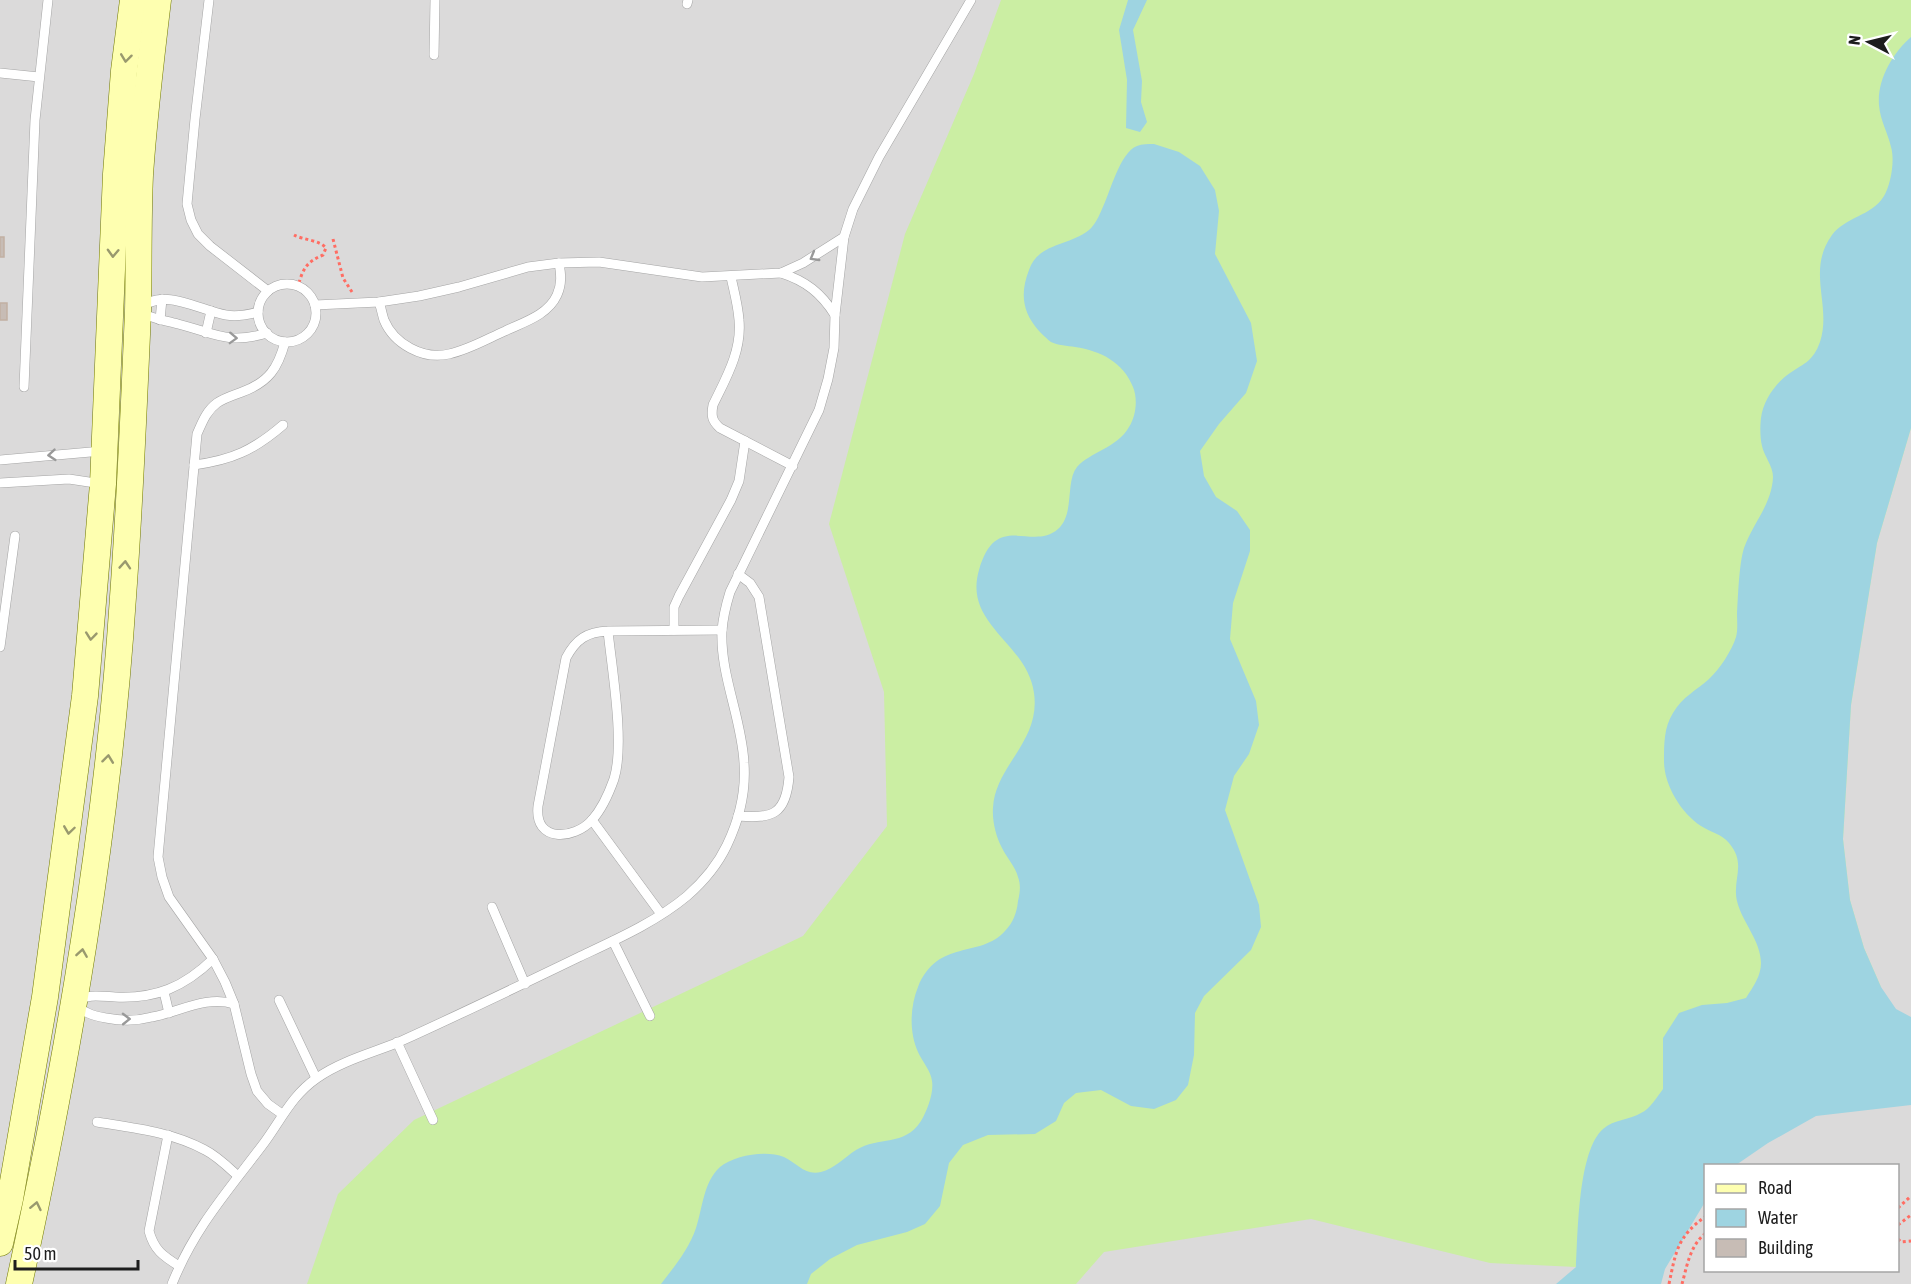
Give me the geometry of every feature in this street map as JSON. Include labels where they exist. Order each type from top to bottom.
[{"type":"street","points":[[0,1243],[10,1199],[45,997],[85,696],[105,451],[116,174],[124,71],[133,0]]},
{"type":"street","points":[[19,1284],[74,1001],[115,700],[130,487],[149,316],[140,175],[148,73],[158,0]]},
{"type":"street","points":[[111,310],[149,316]]},
{"type":"street","points":[[45,997],[74,1001]]},
{"type":"lane","points":[[24,387],[33,165],[39,76],[48,0]]},
{"type":"lane","points":[[209,0],[187,204],[198,234],[268,291]]},
{"type":"lane","points":[[434,55],[435,0]]},
{"type":"lane","points":[[172,1284],[201,1226],[216,1204],[266,1140],[297,1094],[316,1078],[525,984],[613,941],[661,914],[687,896],[709,873],[726,846],[738,816],[744,791],[745,764],[725,664],[722,630],[730,592],[819,410],[834,348],[835,315],[844,237],[853,209],[865,182],[971,0]]},
{"type":"lane","points":[[0,73],[39,76]]},
{"type":"lane","points":[[315,305],[379,302],[419,296],[528,267],[559,263],[599,262],[680,275],[731,277],[781,273],[810,259],[844,237]]},
{"type":"lane","points":[[379,302],[384,320],[402,342],[428,355],[448,355],[536,317],[548,308],[557,294],[561,279],[559,263]]},
{"type":"lane","points":[[781,273],[813,288],[835,315]]},
{"type":"lane","points":[[731,277],[739,320],[739,338],[736,355],[711,414],[714,422],[720,428],[793,466]]},
{"type":"lane","points":[[288,284],[298,286],[306,290],[315,305],[316,316],[313,327],[306,336],[296,341],[285,342],[275,339],[262,327],[258,312],[263,297],[277,286],[288,284]]},
{"type":"lane","points":[[149,316],[162,299]]},
{"type":"lane","points":[[149,316],[144,304],[162,299],[235,316],[258,312]]},
{"type":"lane","points":[[206,333],[211,311]]},
{"type":"lane","points":[[149,316],[221,338],[236,339],[267,333]]},
{"type":"lane","points":[[282,1114],[268,1104],[257,1090],[234,1004],[225,982],[213,959],[169,897],[158,857],[197,434],[203,418],[216,403],[267,379],[280,362],[285,342]]},
{"type":"lane","points":[[194,465],[242,454],[264,441],[283,425]]},
{"type":"lane","points":[[674,630],[674,607],[739,481],[745,441]]},
{"type":"lane","points":[[0,460],[105,451]]},
{"type":"lane","points":[[0,483],[69,479],[103,484]]},
{"type":"lane","points":[[0,647],[15,536]]},
{"type":"lane","points":[[738,574],[750,584],[759,597],[789,777],[788,793],[781,807],[768,817],[738,816]]},
{"type":"lane","points":[[608,632],[618,749],[615,777],[605,800],[592,820],[581,828],[559,835],[549,833],[541,826],[537,817],[566,658],[572,646],[582,637],[595,632],[722,630]]},
{"type":"lane","points":[[592,820],[661,914]]},
{"type":"lane","points":[[492,907],[525,984]]},
{"type":"lane","points":[[613,941],[650,1016]]},
{"type":"lane","points":[[213,959],[182,984],[164,992],[132,997],[82,997],[74,1001],[80,1009],[97,1017],[133,1020],[169,1013],[214,1000],[234,1004]]},
{"type":"lane","points":[[164,992],[169,1013]]},
{"type":"lane","points":[[97,1017],[100,996]]},
{"type":"lane","points":[[279,1000],[316,1078]]},
{"type":"lane","points":[[397,1042],[433,1120]]},
{"type":"lane","points":[[97,1122],[168,1135],[207,1151],[238,1176]]},
{"type":"lane","points":[[168,1135],[149,1232],[152,1243],[159,1253],[179,1266]]},
{"type":"path","points":[[294,235],[320,242],[326,248],[323,255],[306,265],[298,286]]},
{"type":"path","points":[[333,239],[343,278],[351,289],[354,304]]},
{"type":"path","points":[[1899,1207],[1911,1196]]},
{"type":"path","points":[[1668,1284],[1677,1250],[1690,1228],[1704,1218]]},
{"type":"path","points":[[1899,1224],[1910,1218]]},
{"type":"path","points":[[1683,1284],[1689,1255],[1704,1234]]},
{"type":"shaded area","points":[[0,0],[1911,0],[1911,1284],[0,1284]]},
{"type":"green space","points":[[1001,0],[1911,0],[1911,428],[1877,543],[1851,705],[1843,839],[1850,900],[1864,948],[1881,987],[1785,1082],[1576,1267],[1490,1263],[1311,1219],[1104,1252],[1076,1284],[307,1284],[338,1194],[414,1120],[803,936],[887,826],[884,692],[829,524],[905,234],[974,74]]},
{"type":"water","points":[[1128,0],[1147,0],[1133,30],[1142,81],[1141,102],[1147,122],[1140,132],[1126,128],[1127,80],[1119,30]]},
{"type":"water","points":[[1911,37],[1911,428],[1877,543],[1851,705],[1843,839],[1850,900],[1864,948],[1881,987],[1896,1009],[1911,1017],[1911,1105],[1816,1116],[1768,1143],[1737,1164],[1704,1164],[1704,1204],[1665,1269],[1661,1284],[1556,1284],[1576,1267],[1584,1173],[1595,1140],[1607,1126],[1644,1111],[1663,1089],[1663,1038],[1679,1013],[1702,1005],[1727,1003],[1746,998],[1760,972],[1758,947],[1737,901],[1737,858],[1723,837],[1704,828],[1694,820],[1675,798],[1665,770],[1665,736],[1670,718],[1677,707],[1717,670],[1729,653],[1736,637],[1742,555],[1772,487],[1772,469],[1761,443],[1762,412],[1775,387],[1811,358],[1820,342],[1823,328],[1821,262],[1832,235],[1844,224],[1879,203],[1889,185],[1893,158],[1881,116],[1879,95],[1884,76],[1898,51]]},
{"type":"water","points":[[1154,144],[1179,152],[1200,166],[1215,190],[1219,211],[1215,254],[1251,323],[1257,361],[1246,393],[1219,424],[1200,451],[1204,476],[1216,497],[1237,511],[1250,530],[1250,551],[1233,603],[1230,639],[1256,701],[1259,725],[1249,754],[1234,776],[1225,810],[1259,905],[1261,927],[1251,950],[1204,996],[1195,1013],[1194,1055],[1188,1085],[1176,1100],[1154,1109],[1131,1106],[1101,1090],[1076,1093],[1064,1103],[1056,1121],[1035,1134],[988,1135],[963,1145],[949,1163],[940,1206],[925,1224],[907,1232],[857,1245],[830,1259],[811,1274],[807,1284],[661,1284],[681,1258],[693,1236],[710,1180],[714,1173],[726,1163],[751,1155],[769,1154],[784,1157],[810,1172],[821,1172],[856,1150],[873,1143],[899,1138],[914,1129],[926,1112],[932,1086],[930,1074],[918,1052],[913,1036],[912,1011],[918,987],[926,972],[937,962],[948,955],[984,945],[995,939],[1008,928],[1014,917],[1020,883],[998,839],[993,808],[1001,779],[1031,726],[1034,693],[1029,675],[1020,660],[988,620],[980,605],[976,589],[979,570],[986,552],[995,542],[1005,537],[1048,535],[1058,529],[1066,515],[1073,473],[1082,462],[1111,445],[1124,434],[1133,418],[1136,402],[1135,392],[1129,378],[1117,364],[1094,351],[1053,343],[1039,331],[1026,309],[1024,287],[1033,261],[1039,255],[1081,235],[1093,226],[1125,156],[1139,145]]},
{"type":"building","points":[[0,237],[4,237],[4,257],[0,257]]},
{"type":"building","points":[[0,303],[7,303],[7,320],[0,320]]}]
